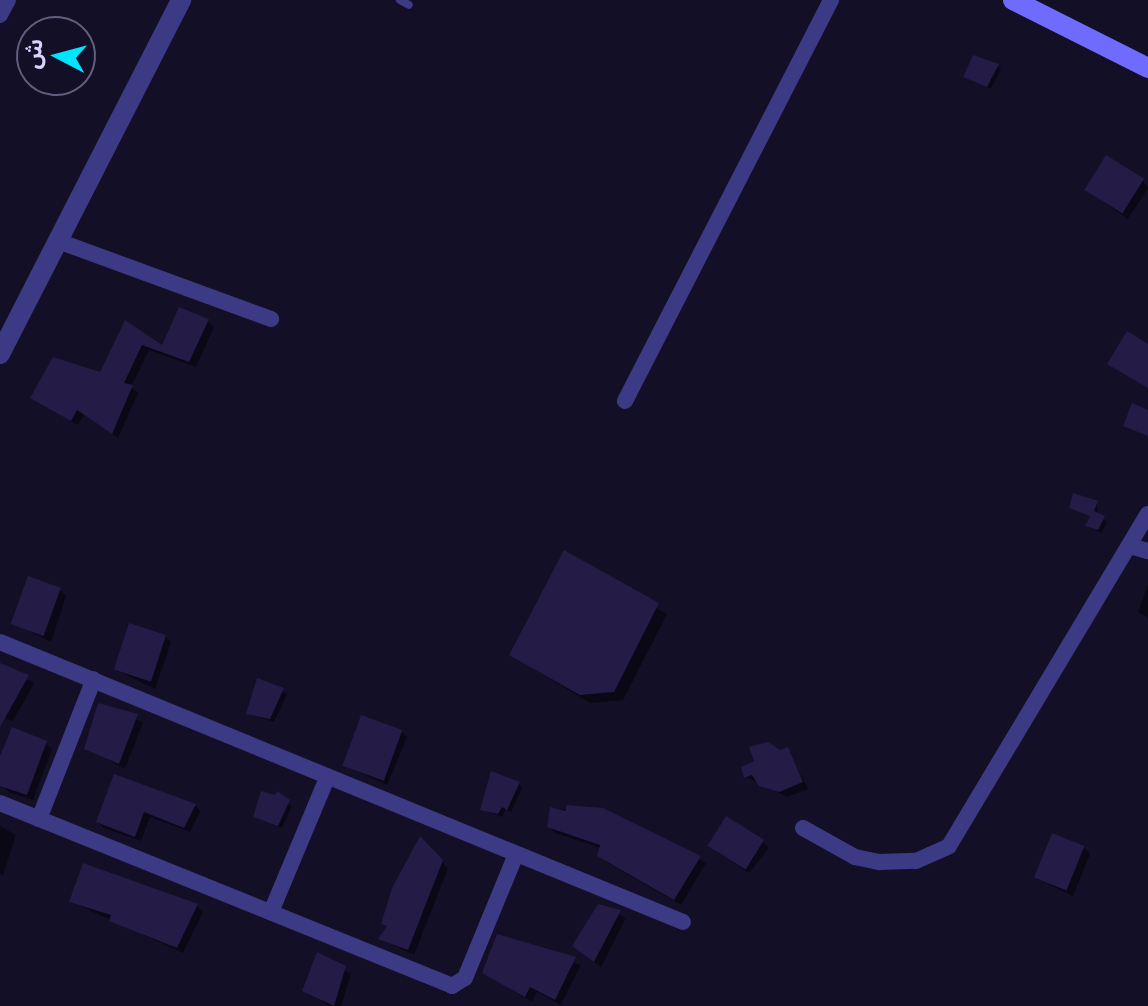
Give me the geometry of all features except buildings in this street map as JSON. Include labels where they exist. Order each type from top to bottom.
[{"type":"main road","points":[[1013,0],[1148,68]]},
{"type":"street","points":[[0,15],[8,0]]},
{"type":"street","points":[[0,354],[181,0]]},
{"type":"street","points":[[625,401],[831,0]]},
{"type":"street","points":[[58,241],[271,319]]},
{"type":"street","points":[[803,828],[855,857],[879,862],[916,861],[949,846],[1148,514]]},
{"type":"street","points":[[1130,546],[1148,551]]},
{"type":"street","points":[[0,642],[683,922]]},
{"type":"street","points":[[39,819],[94,679]]},
{"type":"street","points":[[271,912],[328,776]]},
{"type":"street","points":[[0,803],[457,986],[465,978],[516,854]]},
{"type":"lane","points":[[400,0],[409,5]]}]
